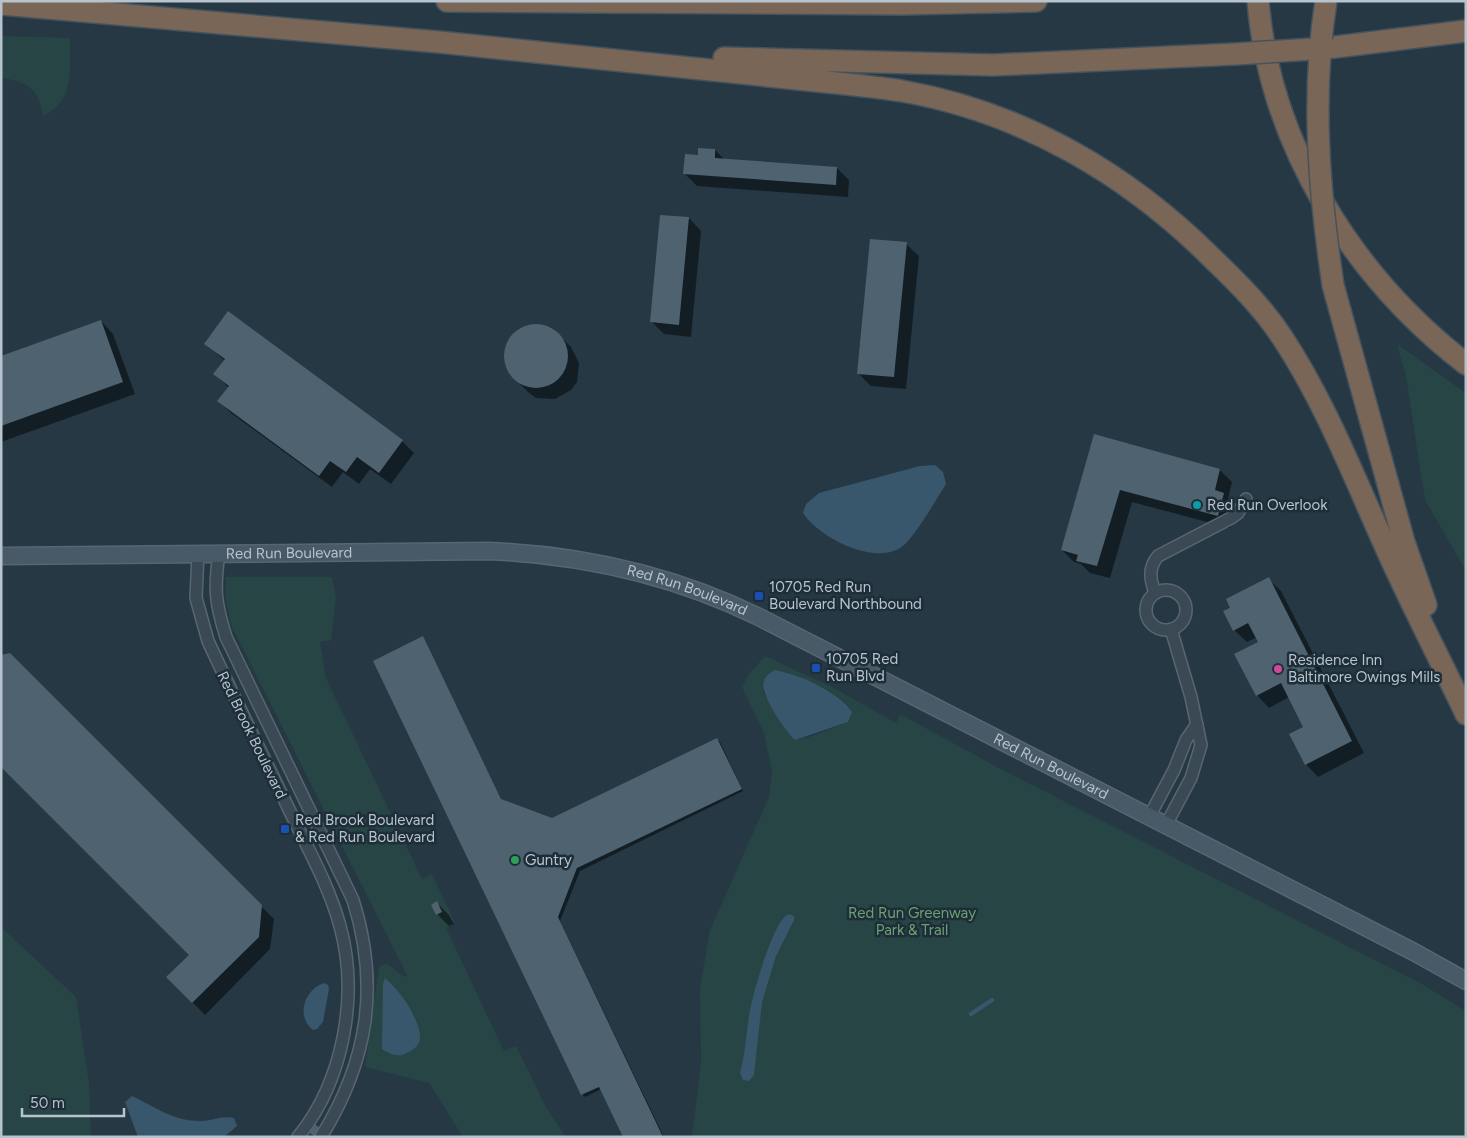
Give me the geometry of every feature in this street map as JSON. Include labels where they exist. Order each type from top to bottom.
[{"type":"highway","points":[[447,1],[902,4],[1036,1]]},
{"type":"highway","points":[[1258,1],[1265,48],[1283,114],[1295,146],[1326,209],[1376,281],[1422,328],[1466,364]]},
{"type":"highway","points":[[1326,1],[1319,70],[1318,143],[1323,208],[1333,285],[1404,542],[1465,713]]},
{"type":"highway","points":[[1,4],[439,42],[903,91],[954,103],[1036,133],[1086,158],[1139,194],[1182,227],[1241,286],[1281,336],[1316,396],[1359,484],[1386,549],[1465,713]]},
{"type":"highway","points":[[439,42],[768,60],[894,64],[1078,63],[1327,48],[1466,31]]},
{"type":"main road","name":"Red Run Boulevard","points":[[1,556],[512,552],[585,560],[647,573],[706,593],[738,607],[1414,952],[1466,981]]},
{"type":"street","points":[[1155,593],[1150,574],[1158,556],[1231,518],[1238,513],[1246,499]]},
{"type":"street","name":"Red Brook Boulevard","points":[[198,553],[196,598],[208,641],[326,886],[344,944],[347,968],[347,1008],[340,1052],[327,1090],[298,1137]]},
{"type":"street","name":"Red Brook Boulevard","points":[[220,553],[215,585],[226,637],[354,900],[364,941],[368,987],[363,1036],[350,1081],[320,1137]]},
{"type":"street","points":[[1172,591],[1177,593],[1184,602],[1186,609],[1182,622],[1171,629],[1159,628],[1149,620],[1147,603],[1155,593],[1172,591]]},
{"type":"street","points":[[1166,825],[1196,764],[1201,744],[1184,669],[1171,629]]},
{"type":"street","points":[[1149,816],[1174,770],[1186,740],[1197,724]]},
{"type":"green space","points":[[1,36],[70,38],[70,73],[66,93],[54,109],[43,116],[35,92],[25,84],[1,78]]},
{"type":"green space","points":[[1397,344],[1466,393],[1466,571],[1425,500],[1406,377]]},
{"type":"green space","points":[[226,577],[332,577],[336,598],[331,640],[320,642],[326,678],[422,879],[432,874],[455,923],[446,928],[504,1051],[516,1046],[547,1109],[566,1137],[463,1137],[429,1083],[365,1067],[379,967],[387,963],[404,977],[407,975],[231,625],[226,600]]},
{"type":"green space","name":"Red Run Greenway Park & Trail","points":[[765,656],[832,687],[896,723],[900,714],[997,767],[1422,984],[1466,1011],[1466,1137],[692,1137],[701,1061],[700,988],[710,930],[769,797],[772,772],[764,733],[742,687],[749,674]],"holes":[[[784,671],[822,687],[839,697],[852,712],[848,722],[809,737],[795,740],[789,734],[763,692]]]},
{"type":"green space","points":[[1,927],[76,997],[89,1083],[91,1137],[1,1137]]},
{"type":"water","points":[[935,465],[943,472],[946,484],[915,533],[904,545],[893,551],[880,553],[865,552],[850,547],[822,532],[803,513],[806,504],[819,493],[920,466]]},
{"type":"water","points":[[775,670],[795,675],[818,685],[838,698],[852,712],[848,722],[795,740],[779,721],[763,687],[767,676]]},
{"type":"water","points":[[789,914],[794,916],[794,920],[776,956],[762,1002],[754,1075],[749,1081],[743,1080],[740,1073],[755,989],[762,965],[778,926]]},
{"type":"water","points":[[385,978],[397,989],[408,1006],[419,1031],[420,1039],[418,1044],[413,1049],[400,1055],[394,1055],[382,1049],[383,984]]},
{"type":"water","points":[[324,983],[328,985],[329,989],[323,1022],[317,1029],[313,1030],[304,1018],[305,1004],[307,997],[312,991]]},
{"type":"water","points":[[132,1096],[165,1113],[182,1119],[200,1121],[230,1117],[234,1118],[237,1126],[224,1137],[138,1137],[125,1102]]},
{"type":"building","points":[[698,148],[715,149],[715,158],[837,167],[836,185],[683,174],[685,154],[698,155]]},
{"type":"building","points":[[660,215],[689,217],[679,325],[650,322]]},
{"type":"building","points":[[870,239],[907,242],[894,377],[857,374]]},
{"type":"building","points":[[228,311],[403,440],[379,473],[357,457],[346,472],[330,461],[319,476],[217,401],[229,386],[213,374],[225,359],[204,344]]},
{"type":"building","points":[[101,320],[123,382],[1,426],[1,356]]},
{"type":"building","points":[[536,324],[548,327],[559,333],[565,344],[568,356],[565,368],[559,379],[548,385],[536,388],[524,385],[513,379],[507,368],[504,356],[507,344],[513,333],[524,327]]},
{"type":"building","name":"Red Run Overlook","points":[[1094,434],[1220,469],[1215,490],[1224,493],[1218,516],[1120,490],[1097,566],[1076,561],[1078,555],[1061,550]]},
{"type":"building","name":"Residence Inn Baltimore Owings Mills","points":[[1269,577],[1352,741],[1305,765],[1289,734],[1303,727],[1281,683],[1256,696],[1234,654],[1258,642],[1248,623],[1233,631],[1223,611],[1230,608],[1226,599]]},
{"type":"building","points":[[423,636],[501,799],[552,818],[717,738],[742,789],[577,868],[558,917],[663,1137],[623,1137],[599,1087],[581,1095],[373,661]]},
{"type":"building","points":[[10,653],[262,905],[259,937],[192,1003],[166,977],[189,955],[1,767],[1,655]]},
{"type":"building","points":[[437,901],[442,912],[436,915],[431,905]]},
{"type":"building","points":[[313,1123],[320,1128],[314,1136],[307,1131]]},
{"type":"waterway","points":[[971,1014],[992,1000]]},
{"type":"place","name":"Red Run Overlook","points":[[1197,505]]},
{"type":"place","name":"10705 Red Run Boulevard Northbound","points":[[759,596]]},
{"type":"place","name":"10705 Red Run Blvd","points":[[816,668]]},
{"type":"place","name":"Residence Inn Baltimore Owings Mills","points":[[1278,669]]},
{"type":"place","name":"Red Brook Boulevard & Red Run Boulevard","points":[[285,829]]},
{"type":"place","name":"Guntry","points":[[515,860]]}]
